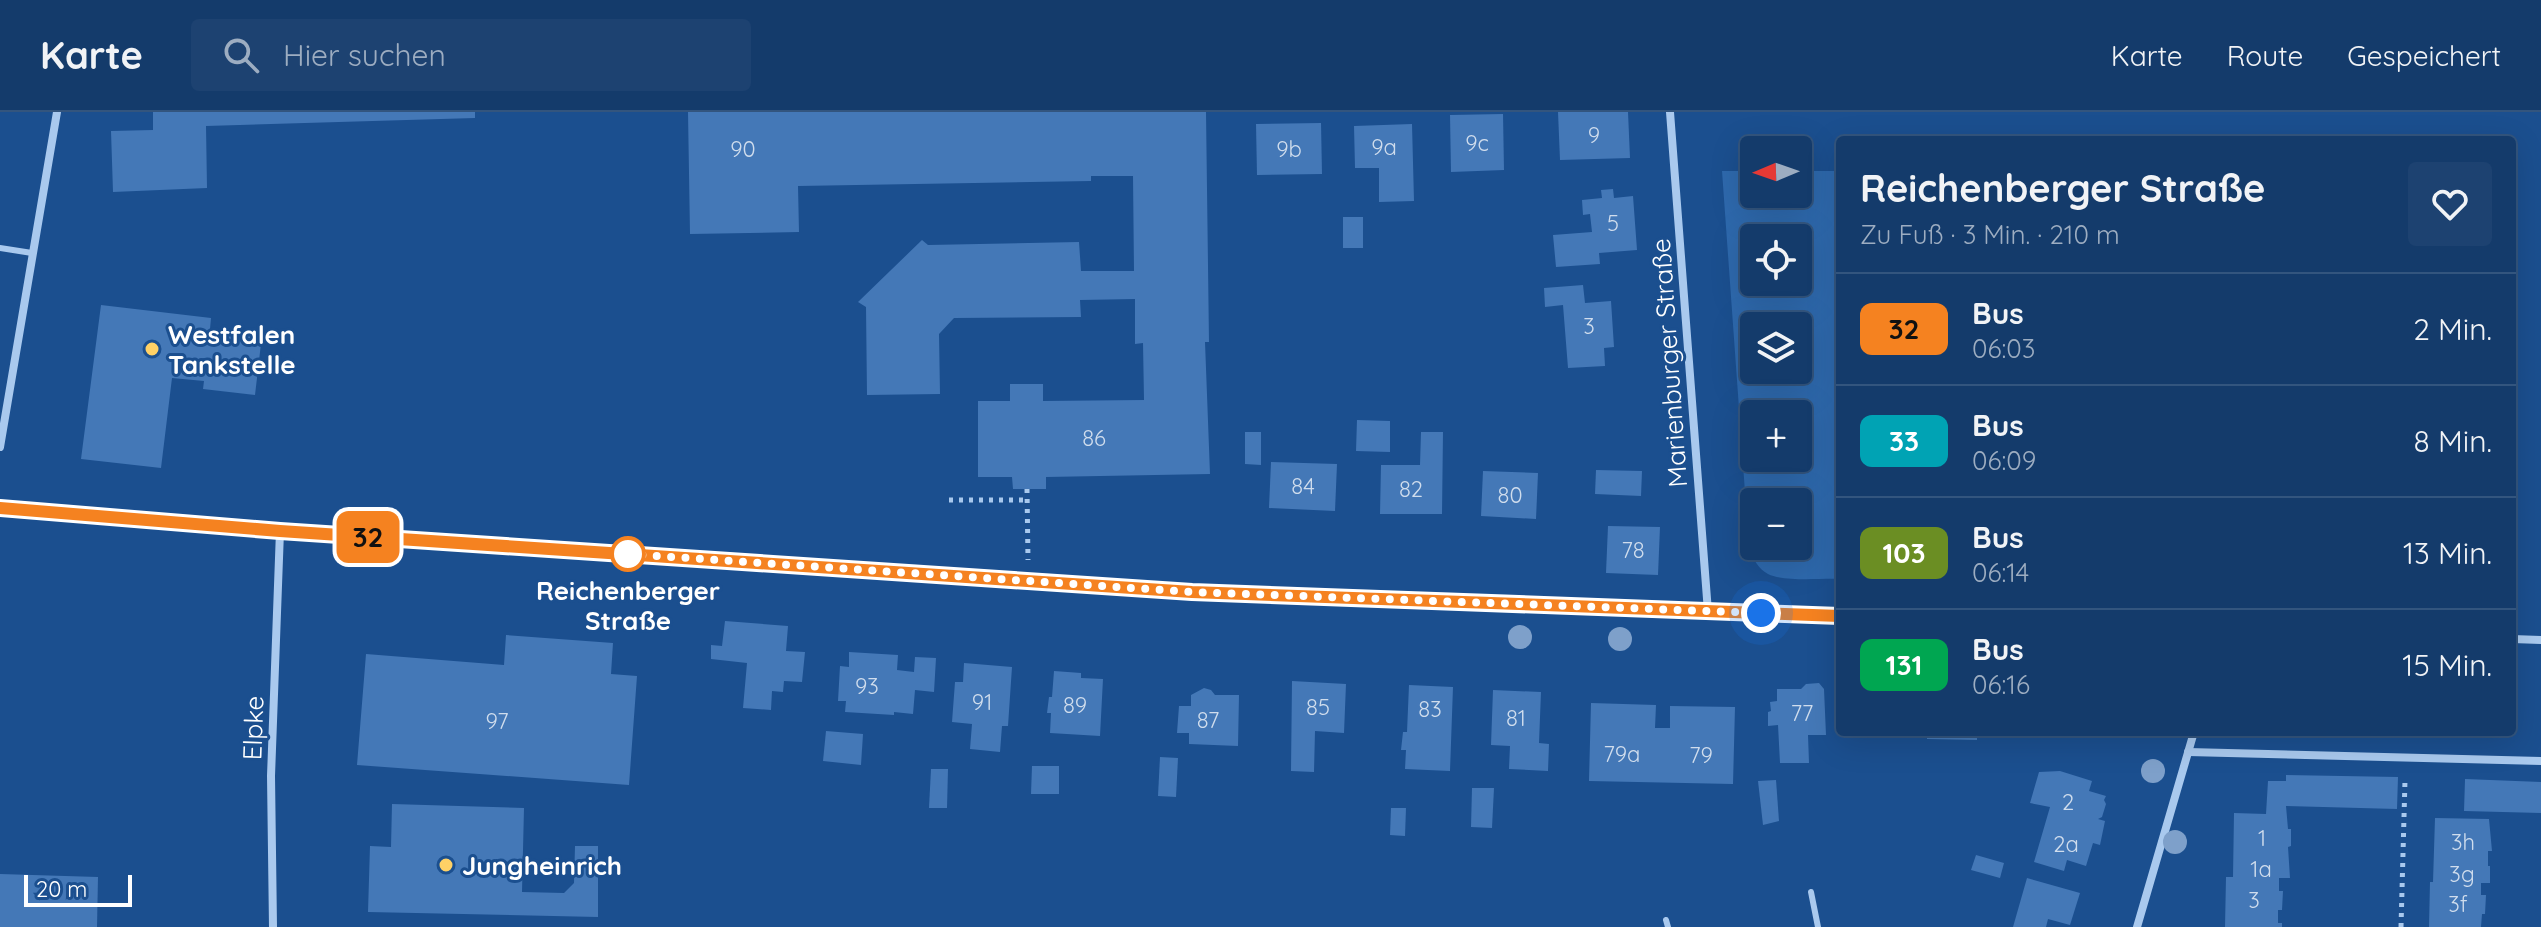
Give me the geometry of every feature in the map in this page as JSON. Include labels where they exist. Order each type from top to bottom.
[{"type":"street","points":[[0,447],[57,112]]},
{"type":"street","name":"Marienburger Straße","points":[[1670,112],[1708,612]]},
{"type":"street","points":[[0,508],[280,531],[1192,592],[1836,616]]},
{"type":"street","name":"Elpke","points":[[273,927],[271,776],[280,531]]},
{"type":"street","points":[[2516,639],[2541,640]]},
{"type":"street","points":[[2137,927],[2193,736]]},
{"type":"street","points":[[2188,752],[2541,761]]},
{"type":"lane","points":[[0,248],[32,253]]},
{"type":"lane","points":[[1811,892],[1818,927]]},
{"type":"path","points":[[1027,489],[1028,581]]},
{"type":"path","points":[[949,500],[1026,500]]},
{"type":"path","points":[[2401,927],[2405,757]]},
{"type":"shaded area","points":[[1722,171],[1740,171],[1740,208],[1812,208],[1812,171],[1836,171],[1836,579],[1793,579],[1768,574],[1755,560],[1812,560],[1812,488],[1745,488],[1744,472],[1812,472],[1812,400],[1740,400],[1740,422]]},
{"type":"building","points":[[153,112],[475,112],[475,118],[206,126],[207,188],[113,192],[111,131],[153,130]]},
{"type":"building","points":[[688,112],[1206,112],[1209,342],[1205,342],[1210,474],[1046,477],[1046,489],[1013,489],[1012,477],[978,477],[978,401],[1010,401],[1010,384],[1043,384],[1043,401],[1144,400],[1143,343],[1135,344],[1135,299],[1080,300],[1081,317],[954,318],[939,334],[940,394],[867,395],[866,307],[858,302],[922,240],[928,245],[1079,242],[1081,271],[1134,271],[1133,176],[1091,176],[1091,181],[798,186],[799,232],[690,234]]},
{"type":"building","points":[[1558,112],[1628,112],[1630,158],[1560,160]]},
{"type":"building","points":[[1503,114],[1504,170],[1451,172],[1450,115]]},
{"type":"building","points":[[1321,123],[1322,174],[1257,175],[1256,124]]},
{"type":"building","points":[[1412,124],[1414,201],[1379,202],[1379,168],[1355,168],[1354,126]]},
{"type":"building","points":[[1613,189],[1614,198],[1633,196],[1637,250],[1599,253],[1600,264],[1556,267],[1553,235],[1592,232],[1590,214],[1583,215],[1582,200],[1602,198],[1601,190]]},
{"type":"building","points":[[1343,217],[1363,217],[1363,248],[1343,248]]},
{"type":"building","points":[[1583,285],[1585,303],[1611,301],[1614,347],[1604,348],[1605,366],[1568,368],[1563,305],[1545,307],[1544,288]]},
{"type":"building","points":[[101,305],[211,318],[210,329],[262,335],[255,395],[203,389],[204,381],[172,378],[161,468],[81,459]]},
{"type":"building","points":[[1357,420],[1390,421],[1390,452],[1356,451]]},
{"type":"building","points":[[1245,432],[1261,432],[1261,465],[1245,464]]},
{"type":"building","points":[[1421,432],[1443,432],[1442,514],[1380,514],[1381,465],[1420,465]]},
{"type":"building","points":[[1271,462],[1337,464],[1335,511],[1269,508]]},
{"type":"building","points":[[1596,470],[1642,471],[1641,496],[1595,494]]},
{"type":"building","points":[[1483,471],[1538,473],[1536,519],[1481,516]]},
{"type":"building","points":[[1608,526],[1660,527],[1658,575],[1606,573]]},
{"type":"building","points":[[725,621],[788,626],[786,651],[805,652],[802,682],[784,681],[783,692],[772,691],[771,710],[743,708],[747,663],[711,659],[711,645],[722,646]]},
{"type":"building","points":[[506,635],[613,643],[611,674],[637,676],[629,785],[357,765],[366,654],[504,665]]},
{"type":"building","points":[[849,652],[898,655],[897,670],[914,672],[915,657],[936,658],[934,692],[915,690],[913,714],[845,712],[846,701],[838,701],[840,666],[849,667]]},
{"type":"building","points":[[964,663],[1012,667],[1008,726],[1002,726],[1000,752],[970,749],[972,724],[952,722],[955,682],[963,682]]},
{"type":"building","points":[[1054,671],[1081,673],[1081,678],[1103,679],[1100,736],[1050,733],[1051,713],[1047,713]]},
{"type":"building","points":[[1292,681],[1346,684],[1344,733],[1315,731],[1314,772],[1291,771]]},
{"type":"building","points":[[1819,683],[1824,689],[1826,735],[1808,735],[1809,763],[1780,763],[1778,725],[1768,726],[1770,702],[1777,701],[1777,689],[1801,689],[1806,684]]},
{"type":"building","points":[[1409,685],[1453,687],[1450,771],[1405,769],[1406,750],[1401,750],[1403,732],[1407,732]]},
{"type":"building","points":[[1204,688],[1215,695],[1239,695],[1238,746],[1189,744],[1189,733],[1177,733],[1179,706],[1191,706],[1191,695]]},
{"type":"building","points":[[1493,690],[1541,692],[1539,743],[1549,744],[1548,771],[1509,769],[1510,746],[1491,745]]},
{"type":"building","points":[[1591,703],[1656,705],[1655,728],[1670,728],[1670,706],[1735,707],[1733,784],[1589,781]]},
{"type":"building","points":[[826,731],[863,734],[861,765],[823,761]]},
{"type":"building","points":[[1927,736],[1977,736],[1977,740],[1927,739]]},
{"type":"building","points":[[1160,757],[1178,758],[1176,797],[1158,796]]},
{"type":"building","points":[[1032,766],[1059,766],[1059,794],[1031,794]]},
{"type":"building","points":[[931,769],[948,769],[947,808],[929,808]]},
{"type":"building","points":[[2060,771],[2092,781],[2089,791],[2106,796],[2102,817],[2098,819],[2105,821],[2100,845],[2093,843],[2086,866],[2067,860],[2064,871],[2034,862],[2050,807],[2030,803],[2039,772]]},
{"type":"building","points":[[2286,775],[2398,777],[2397,809],[2286,806],[2288,829],[2291,829],[2291,846],[2288,847],[2290,878],[2279,878],[2279,891],[2283,891],[2278,923],[2282,923],[2282,927],[2225,927],[2226,877],[2233,877],[2234,813],[2266,814],[2268,781],[2286,781]]},
{"type":"building","points":[[2465,779],[2541,782],[2541,813],[2464,811]]},
{"type":"building","points":[[1776,780],[1779,821],[1763,825],[1758,781]]},
{"type":"building","points":[[1472,788],[1494,788],[1492,828],[1471,827]]},
{"type":"building","name":"Jungheinrich","points":[[392,804],[524,808],[522,892],[564,893],[574,883],[575,846],[598,846],[598,917],[368,912],[370,846],[391,847]]},
{"type":"building","points":[[1391,808],[1406,808],[1405,836],[1390,835]]},
{"type":"building","points":[[2435,818],[2489,819],[2492,851],[2488,851],[2490,883],[2481,883],[2481,895],[2486,895],[2481,927],[2429,927]]},
{"type":"building","points":[[1976,855],[2004,863],[2000,878],[1971,870]]},
{"type":"building","points":[[0,874],[98,877],[97,927],[0,927]]},
{"type":"building","points":[[2027,878],[2080,893],[2070,925],[2048,919],[2046,927],[2013,927]]},
{"type":"bus line","name":"32","points":[[0,508],[280,531],[1192,592],[1836,616]]},
{"type":"place","name":"Westfalen Tankstelle","points":[[152,349]]},
{"type":"place","name":"Reichenberger Straße","points":[[628,554]]},
{"type":"place","name":"Jungheinrich","points":[[446,865]]},
{"type":"route","points":[[628,554],[1192,592],[1761,613]]}]
